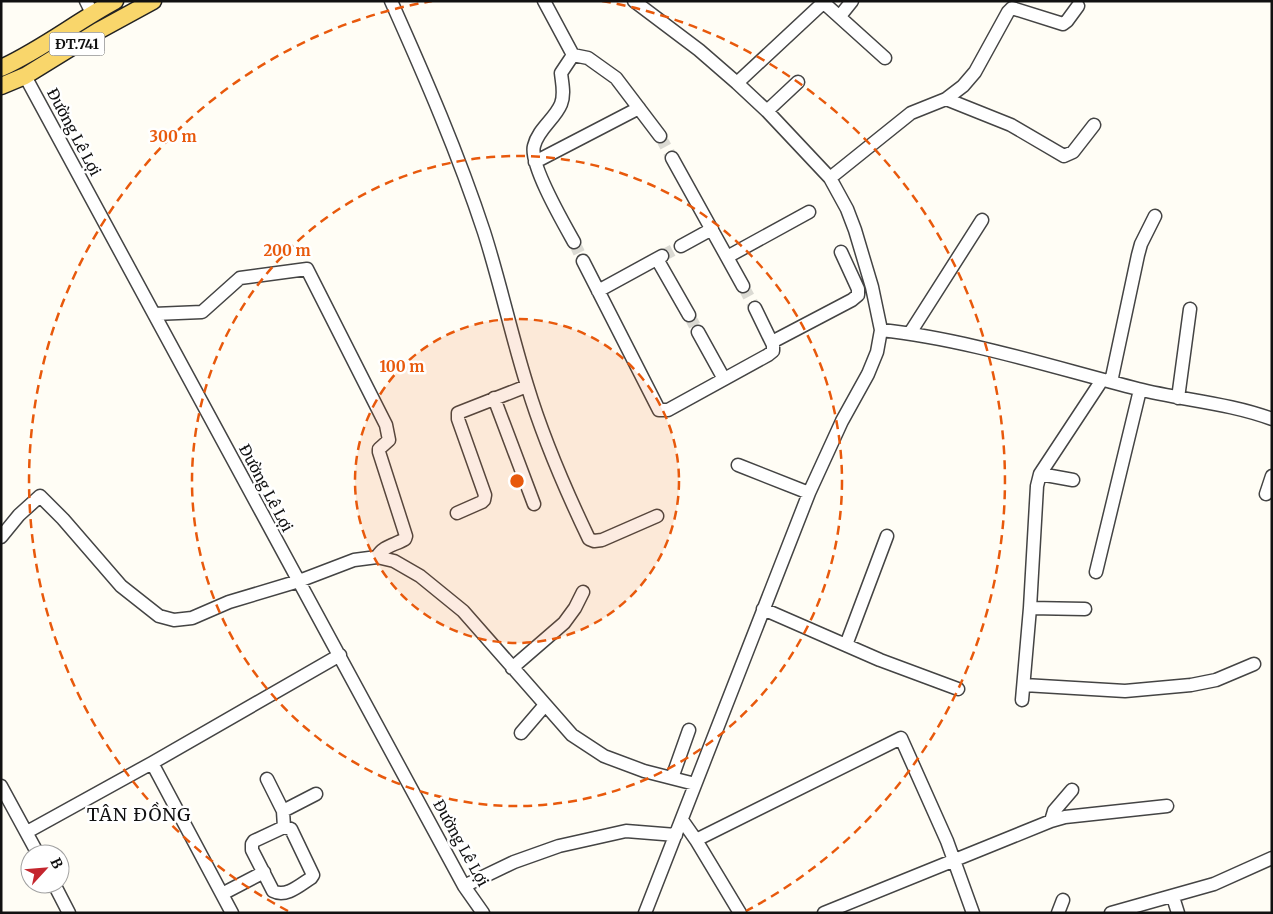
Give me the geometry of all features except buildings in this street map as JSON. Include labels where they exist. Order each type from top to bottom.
[{"type":"main road","name":"ĐT.741","points":[[1,68],[17,60],[89,7],[115,1]]},
{"type":"main road","name":"ĐT.741","points":[[1,86],[25,76],[98,31],[154,1]]},
{"type":"main road","points":[[17,60],[25,76]]},
{"type":"street","points":[[390,1],[416,56],[469,186],[485,235],[527,386],[565,490],[588,539],[594,541],[602,540],[657,516]]},
{"type":"street","points":[[544,1],[573,55]]},
{"type":"street","points":[[634,1],[699,50],[737,83],[768,111],[830,178],[847,209],[855,230],[872,287],[881,330],[868,374],[842,421],[809,493],[694,784],[646,913]]},
{"type":"street","points":[[840,16],[852,1]]},
{"type":"street","points":[[737,83],[824,2],[885,58]]},
{"type":"street","points":[[830,178],[911,113],[946,99],[963,86],[975,72],[1012,8],[1063,24],[1078,6]]},
{"type":"street","points":[[573,55],[588,58],[616,78],[660,136]]},
{"type":"street","points":[[573,55],[561,73],[563,93],[561,104],[543,128],[533,147],[535,162],[574,242]]},
{"type":"street","name":"Đường Lê Lợi","points":[[25,76],[464,886],[483,913]]},
{"type":"street","points":[[768,111],[798,82]]},
{"type":"street","points":[[946,99],[1011,125],[1064,156],[1073,152],[1094,125]]},
{"type":"street","points":[[535,162],[639,108]]},
{"type":"street","points":[[672,158],[743,286]]},
{"type":"street","points":[[727,257],[809,212]]},
{"type":"street","points":[[1022,700],[1030,608],[1037,486],[1040,474],[1106,381],[1141,244],[1155,216]]},
{"type":"street","points":[[910,333],[982,220]]},
{"type":"street","points":[[681,246],[712,229]]},
{"type":"street","points":[[772,342],[852,300],[858,295],[858,289],[841,252]]},
{"type":"street","points":[[598,292],[660,258],[688,315]]},
{"type":"street","points":[[583,261],[659,410],[668,410],[773,351],[772,342],[755,308]]},
{"type":"street","points":[[154,314],[202,312],[240,278],[307,269],[386,425],[389,440],[378,452],[406,536],[402,542],[382,550],[377,557]]},
{"type":"street","points":[[1178,398],[1190,309]]},
{"type":"street","points":[[881,330],[910,333],[1003,354],[1140,390],[1232,408],[1272,420]]},
{"type":"street","points":[[698,332],[724,379]]},
{"type":"street","points":[[457,513],[482,502],[485,496],[458,419],[458,413],[527,386]]},
{"type":"street","points":[[1096,572],[1140,390]]},
{"type":"street","points":[[494,398],[534,504]]},
{"type":"street","points":[[738,465],[809,493]]},
{"type":"street","points":[[1040,474],[1073,480]]},
{"type":"street","points":[[1266,494],[1272,476]]},
{"type":"street","points":[[1,537],[19,515],[40,496],[63,519],[121,586],[159,616],[174,620],[192,618],[230,602],[298,581],[354,560],[377,557],[394,561],[420,576],[463,611],[572,735],[604,756],[694,784]]},
{"type":"street","points":[[846,645],[887,536]]},
{"type":"street","points":[[512,668],[564,623],[575,608],[583,592]]},
{"type":"street","points":[[1030,608],[1085,609]]},
{"type":"street","points":[[763,609],[880,660],[958,688]]},
{"type":"street","points":[[27,832],[340,655]]},
{"type":"street","points":[[1024,685],[1125,691],[1190,685],[1216,680],[1254,664]]},
{"type":"street","points":[[521,734],[545,705]]},
{"type":"street","points":[[672,778],[689,730]]},
{"type":"street","points":[[696,840],[901,738],[931,805],[973,913]]},
{"type":"street","points":[[152,763],[232,913]]},
{"type":"street","points":[[266,779],[283,811],[284,827]]},
{"type":"street","points":[[1,786],[33,844]]},
{"type":"street","points":[[1051,821],[1054,811],[1072,790]]},
{"type":"street","points":[[283,811],[316,794]]},
{"type":"street","points":[[824,913],[1051,821],[1065,817],[1167,806]]},
{"type":"street","points":[[682,820],[740,913]]},
{"type":"street","points":[[284,827],[291,829],[313,875],[284,894],[273,890],[264,872],[252,850],[252,844],[254,841],[284,827]]},
{"type":"street","points":[[464,886],[514,862],[559,846],[626,831],[676,835]]},
{"type":"street","points":[[1111,913],[1214,884],[1272,858]]},
{"type":"street","points":[[222,894],[264,872]]},
{"type":"street","points":[[58,894],[65,911]]},
{"type":"street","points":[[1173,897],[1178,913]]},
{"type":"street","points":[[1058,913],[1063,900]]},
{"type":"tunnel","points":[[660,136],[672,158]]},
{"type":"tunnel","points":[[574,242],[583,261]]},
{"type":"tunnel","points":[[662,256],[681,246]]},
{"type":"tunnel","points":[[743,286],[755,308]]},
{"type":"tunnel","points":[[689,315],[698,332]]},
{"type":"district","name":"TÂN ĐỒNG","points":[[139,814]]}]
